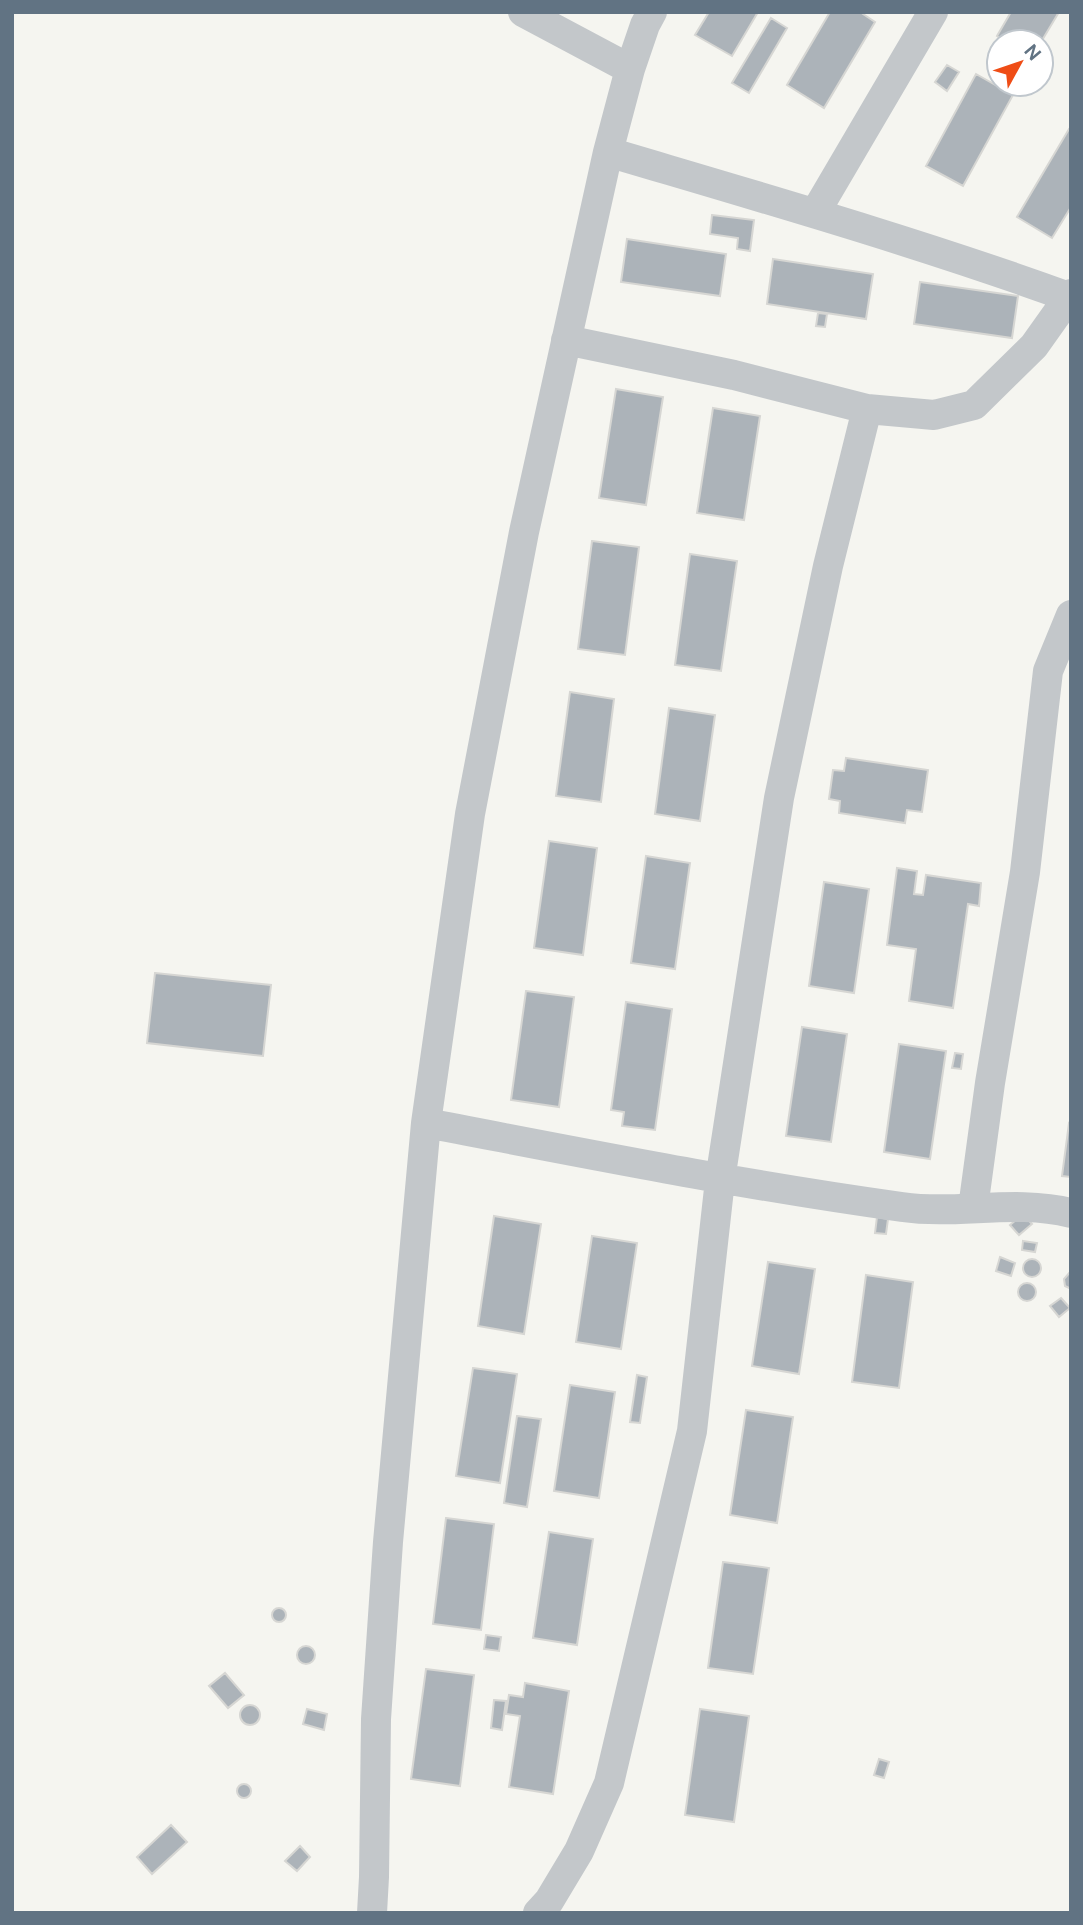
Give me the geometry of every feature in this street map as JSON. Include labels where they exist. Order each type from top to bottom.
[{"type":"street","points":[[523,12],[630,69]]},
{"type":"street","points":[[372,1913],[376,1719],[388,1542],[426,1123],[470,814],[524,531],[608,152],[630,69],[645,24],[652,12]]},
{"type":"street","points":[[815,213],[933,12]]},
{"type":"street","points":[[566,340],[734,375],[867,409],[934,415],[974,405],[1034,346],[1070,296],[815,213],[608,152]]},
{"type":"street","points":[[538,1913],[549,1901],[579,1851],[609,1783],[692,1431],[720,1180],[779,798],[828,566],[867,409]]},
{"type":"street","points":[[974,1208],[990,1083],[1025,872],[1048,671],[1071,615]]},
{"type":"street","points":[[426,1123],[720,1180],[906,1208],[995,1206],[1048,1208],[1071,1213]]},
{"type":"building","points":[[709,12],[758,12],[732,56],[695,35]]},
{"type":"building","points":[[830,12],[860,12],[875,22],[824,108],[787,85]]},
{"type":"building","points":[[1011,12],[1059,12],[1049,28],[1002,28]]},
{"type":"building","points":[[771,18],[787,28],[749,93],[732,83]]},
{"type":"building","points":[[947,65],[959,72],[947,91],[935,82]]},
{"type":"building","points":[[976,74],[985,79],[985,98],[1011,98],[963,186],[926,166]]},
{"type":"building","points":[[1069,129],[1071,207],[1052,238],[1017,217]]},
{"type":"building","points":[[712,215],[754,220],[750,251],[737,249],[738,238],[710,234]]},
{"type":"building","points":[[627,239],[726,254],[720,296],[621,282]]},
{"type":"building","points":[[773,259],[873,274],[866,319],[767,304]]},
{"type":"building","points":[[920,282],[1018,296],[1012,338],[914,324]]},
{"type":"building","points":[[818,313],[827,314],[825,327],[816,326]]},
{"type":"building","points":[[616,389],[663,397],[646,505],[599,498]]},
{"type":"building","points":[[713,408],[760,416],[744,520],[697,513]]},
{"type":"building","points":[[592,541],[639,547],[625,655],[578,649]]},
{"type":"building","points":[[690,554],[737,561],[721,671],[675,665]]},
{"type":"building","points":[[570,692],[614,699],[601,802],[556,796]]},
{"type":"building","points":[[669,708],[715,715],[700,821],[655,814]]},
{"type":"building","points":[[846,758],[928,770],[922,812],[907,810],[905,823],[839,813],[840,801],[829,799],[833,770],[844,771]]},
{"type":"building","points":[[549,841],[597,848],[583,955],[534,948]]},
{"type":"building","points":[[646,856],[690,863],[675,969],[631,963]]},
{"type":"building","points":[[897,868],[917,871],[914,894],[923,895],[926,875],[981,883],[979,906],[968,904],[953,1008],[909,1001],[916,949],[887,945]]},
{"type":"building","points":[[824,882],[869,889],[854,993],[809,986]]},
{"type":"building","points":[[155,973],[271,985],[263,1056],[147,1043]]},
{"type":"building","points":[[526,991],[574,997],[559,1107],[511,1100]]},
{"type":"building","points":[[626,1002],[672,1009],[655,1130],[622,1126],[624,1112],[611,1110]]},
{"type":"building","points":[[802,1027],[847,1034],[831,1142],[786,1136]]},
{"type":"building","points":[[899,1044],[946,1051],[930,1159],[884,1152]]},
{"type":"building","points":[[955,1053],[963,1054],[961,1069],[952,1068]]},
{"type":"building","points":[[1069,1123],[1071,1124],[1071,1177],[1062,1176]]},
{"type":"building","points":[[1023,1214],[1032,1224],[1019,1235],[1010,1225]]},
{"type":"building","points":[[494,1216],[541,1224],[524,1334],[478,1326]]},
{"type":"building","points":[[877,1217],[888,1219],[886,1234],[875,1233]]},
{"type":"building","points":[[592,1236],[637,1243],[621,1349],[576,1342]]},
{"type":"building","points":[[1023,1241],[1037,1243],[1035,1252],[1022,1250]]},
{"type":"building","points":[[1000,1257],[1015,1263],[1011,1276],[996,1271]]},
{"type":"building","points":[[1032,1259],[1038,1262],[1041,1268],[1038,1274],[1032,1277],[1026,1274],[1023,1268],[1026,1262]]},
{"type":"building","points":[[768,1262],[815,1269],[799,1374],[752,1366]]},
{"type":"building","points":[[1070,1272],[1071,1289],[1065,1286],[1064,1279]]},
{"type":"building","points":[[866,1275],[913,1282],[899,1388],[852,1382]]},
{"type":"building","points":[[1027,1283],[1033,1286],[1036,1292],[1033,1298],[1027,1301],[1021,1298],[1018,1292],[1021,1286]]},
{"type":"building","points":[[1061,1298],[1070,1308],[1059,1317],[1050,1306]]},
{"type":"building","points":[[473,1368],[517,1374],[500,1483],[456,1476]]},
{"type":"building","points":[[637,1375],[647,1377],[640,1423],[630,1422]]},
{"type":"building","points":[[570,1385],[615,1392],[599,1498],[554,1491]]},
{"type":"building","points":[[746,1410],[793,1417],[777,1523],[730,1515]]},
{"type":"building","points":[[517,1416],[541,1419],[527,1507],[504,1503]]},
{"type":"building","points":[[446,1518],[494,1524],[481,1630],[433,1624]]},
{"type":"building","points":[[549,1532],[593,1539],[577,1645],[533,1638]]},
{"type":"building","points":[[723,1562],[769,1568],[753,1674],[708,1668]]},
{"type":"building","points":[[279,1608],[284,1610],[284,1620],[279,1622],[274,1620],[272,1615],[274,1610]]},
{"type":"building","points":[[486,1635],[501,1637],[499,1651],[484,1649]]},
{"type":"building","points":[[306,1646],[312,1649],[315,1655],[312,1661],[306,1664],[300,1661],[297,1655],[300,1649]]},
{"type":"building","points":[[426,1669],[474,1675],[460,1786],[411,1779]]},
{"type":"building","points":[[225,1673],[244,1695],[228,1708],[209,1686]]},
{"type":"building","points":[[525,1683],[569,1691],[553,1794],[509,1787],[520,1716],[506,1714],[509,1695],[523,1697]]},
{"type":"building","points":[[494,1700],[506,1701],[502,1730],[491,1728]]},
{"type":"building","points":[[250,1705],[257,1708],[260,1715],[257,1722],[250,1725],[243,1722],[240,1715],[243,1708]]},
{"type":"building","points":[[307,1709],[327,1714],[324,1730],[303,1724]]},
{"type":"building","points":[[700,1709],[749,1716],[734,1822],[685,1815]]},
{"type":"building","points":[[879,1759],[889,1762],[884,1778],[874,1775]]},
{"type":"building","points":[[244,1784],[249,1786],[249,1796],[244,1798],[239,1796],[237,1791],[239,1786]]},
{"type":"building","points":[[171,1825],[187,1842],[152,1874],[137,1857]]},
{"type":"building","points":[[300,1846],[310,1857],[297,1871],[285,1861]]}]
